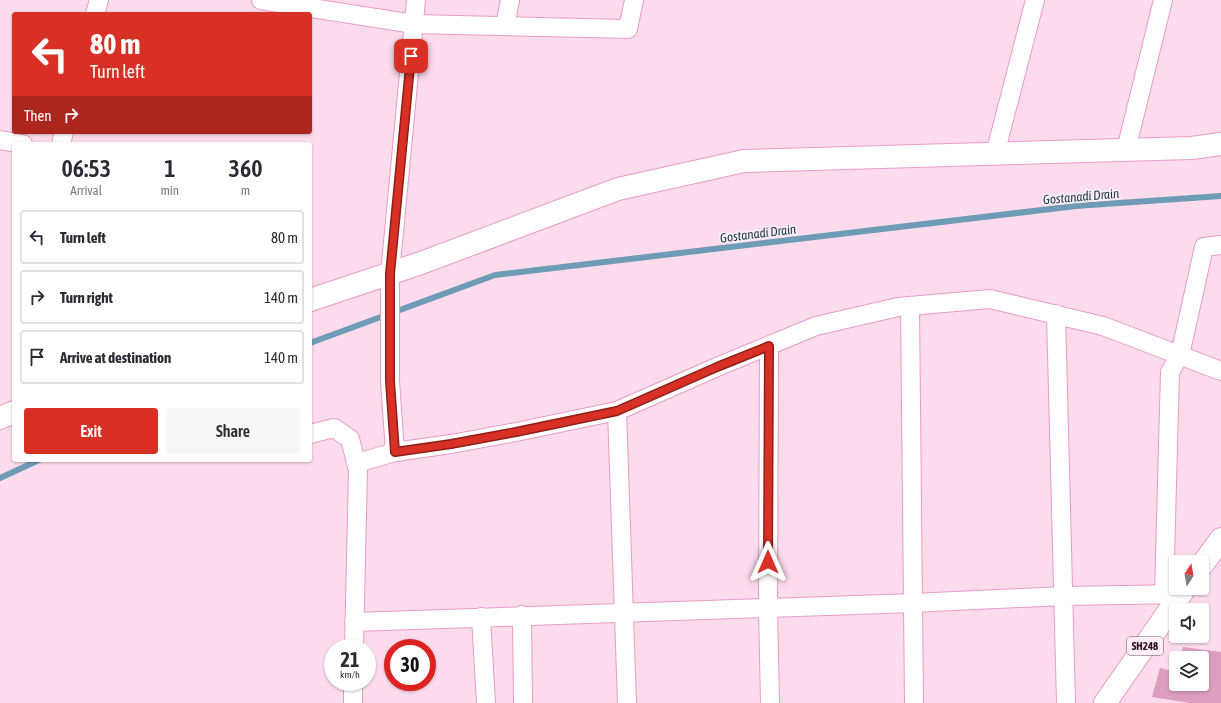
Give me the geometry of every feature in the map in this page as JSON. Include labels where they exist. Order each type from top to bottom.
[{"type":"street","points":[[96,12],[99,0]]},
{"type":"street","points":[[261,0],[414,24],[628,29],[634,0]]},
{"type":"street","points":[[395,452],[390,381],[390,274],[416,0]]},
{"type":"street","points":[[505,26],[510,0]]},
{"type":"street","points":[[995,154],[1035,0]]},
{"type":"street","points":[[1126,150],[1163,0]]},
{"type":"street","points":[[0,140],[12,142]]},
{"type":"street","points":[[312,299],[421,263],[618,189],[744,160],[1192,148],[1221,144]]},
{"type":"street","points":[[1175,555],[1170,372],[1180,355],[1204,247],[1221,245]]},
{"type":"street","points":[[357,463],[395,452],[451,444],[516,432],[617,411],[816,326],[898,307],[990,299],[1103,326],[1221,371]]},
{"type":"street","points":[[910,306],[914,703]]},
{"type":"street","points":[[1056,314],[1066,703]]},
{"type":"street","points":[[769,346],[768,608],[770,703]]},
{"type":"street","points":[[617,411],[627,703]]},
{"type":"street","points":[[0,418],[12,413]]},
{"type":"street","points":[[312,434],[334,428],[350,439],[357,463],[354,639]]},
{"type":"street","points":[[1209,555],[1221,539]]},
{"type":"street","points":[[354,622],[522,615],[913,603],[1169,592]]},
{"type":"street","name":"SH248","points":[[1112,701],[1174,595]]},
{"type":"street","points":[[522,615],[523,703]]},
{"type":"street","points":[[481,617],[486,703]]},
{"type":"street","points":[[353,691],[353,703]]},
{"type":"building","points":[[1183,647],[1221,652],[1221,703],[1190,703],[1152,697],[1160,668],[1169,670],[1169,691],[1209,691],[1209,651],[1182,651]]},
{"type":"waterway","name":"Gostanadi Drain","points":[[312,342],[495,275],[1076,206],[1221,196]]},
{"type":"waterway","name":"Gostanadi Drain","points":[[0,478],[35,462]]},
{"type":"route","points":[[411,56],[390,274],[390,381],[395,452],[451,444],[516,432],[617,411],[769,346],[768,562]]}]
